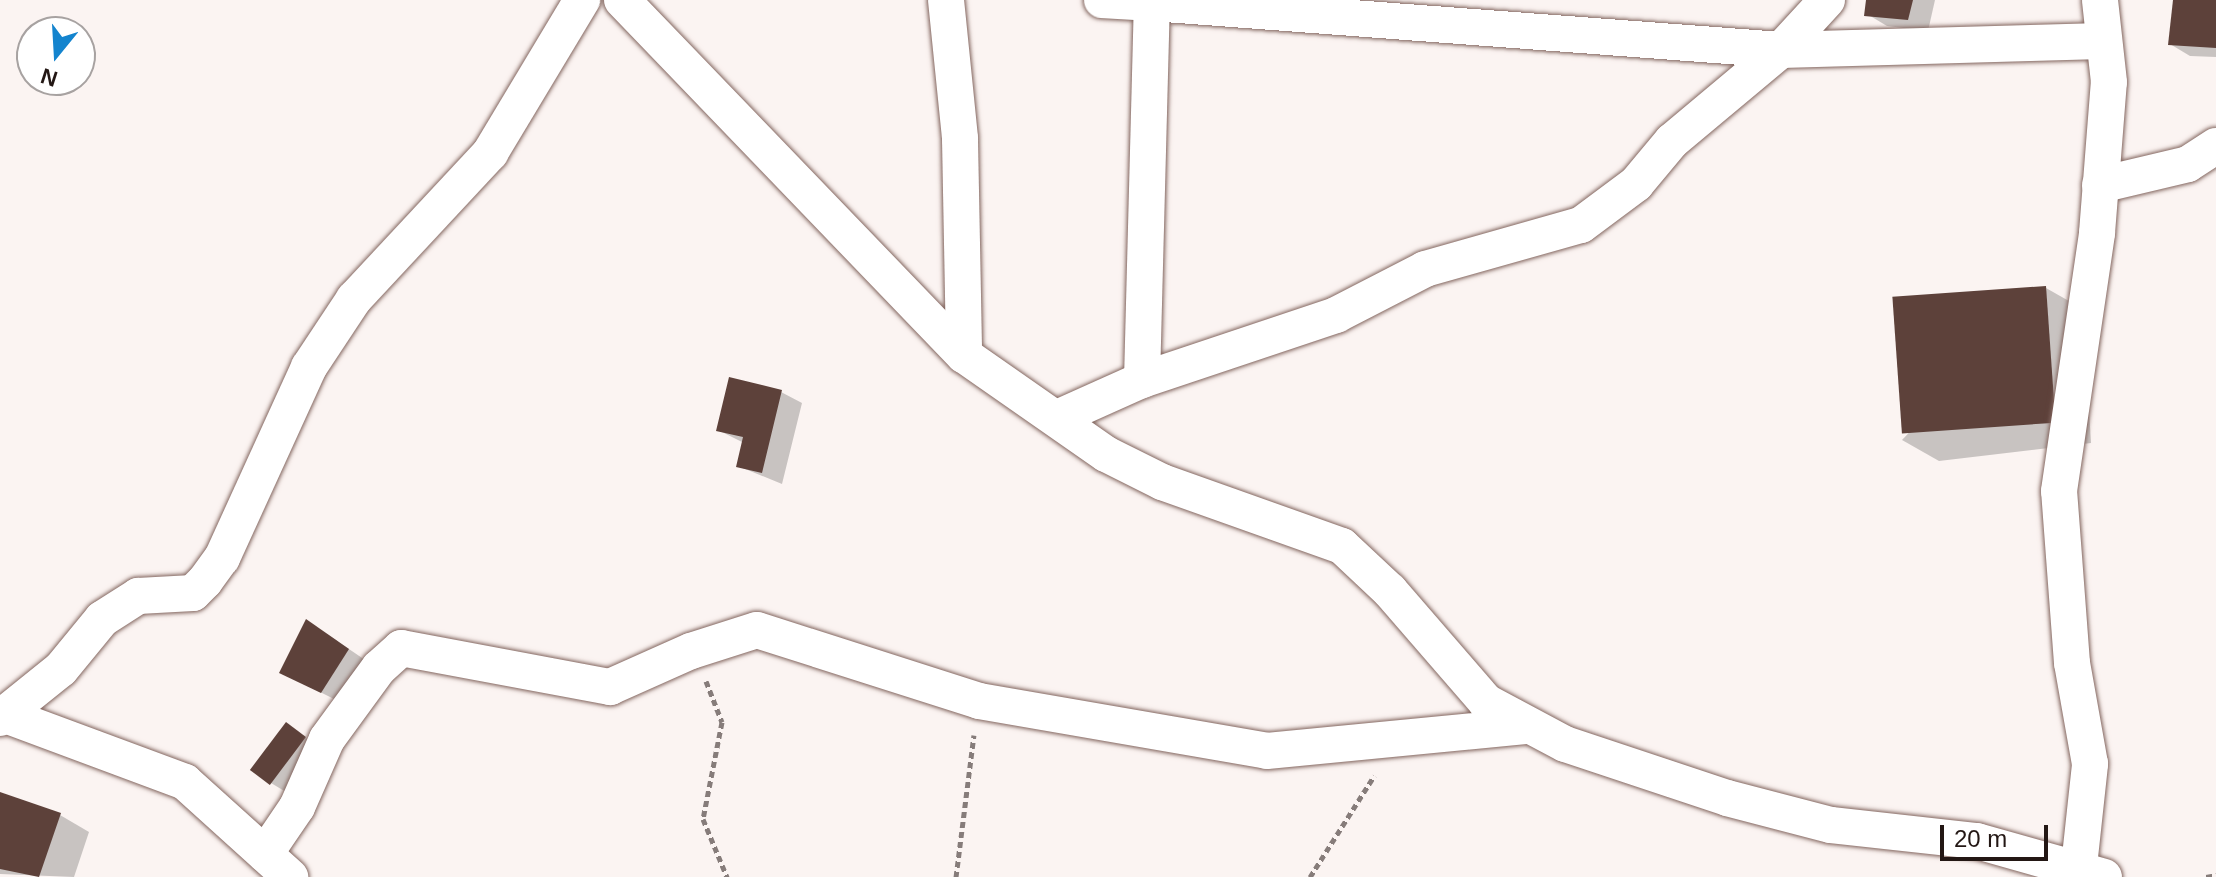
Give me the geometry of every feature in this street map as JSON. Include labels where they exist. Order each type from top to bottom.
[{"type":"street","points":[[2,716],[61,669],[102,619],[138,596],[193,593],[205,581],[222,558],[309,367],[354,299],[490,153],[582,0]]},
{"type":"street","points":[[622,0],[964,355],[1106,454],[1162,482],[1342,546],[1390,591],[1486,702],[1528,726],[1617,763],[1831,825],[1977,841],[2091,871],[2090,764],[2072,663],[2059,491],[2100,185],[2109,82],[2102,41],[2100,0]]},
{"type":"street","points":[[946,0],[960,139],[964,355]]},
{"type":"street","points":[[1102,0],[1781,50],[2102,41]]},
{"type":"street","points":[[1057,418],[1142,380],[1336,315],[1425,269],[1581,225],[1618,199],[1672,141],[1781,50],[1827,0]]},
{"type":"street","points":[[1142,380],[1152,3]]},
{"type":"street","points":[[2100,185],[2188,164],[2216,146]]},
{"type":"street","points":[[2,716],[185,782],[278,866],[297,807],[327,739],[379,668],[401,648],[610,687],[691,651],[757,630],[979,701],[1267,751],[1528,726]]},
{"type":"path","points":[[691,651],[722,722],[703,819],[727,877]]},
{"type":"path","points":[[2206,877],[2216,875]]},
{"type":"building","points":[[1866,0],[1913,0],[1908,20],[1864,16]]},
{"type":"building","points":[[2173,0],[2216,0],[2216,48],[2168,45]]},
{"type":"building","points":[[2046,286],[2056,423],[1902,433],[1892,297]]},
{"type":"building","points":[[729,377],[782,390],[762,473],[736,467],[743,437],[716,431]]},
{"type":"building","points":[[306,619],[349,649],[321,693],[279,673]]},
{"type":"building","points":[[286,722],[306,737],[270,785],[250,770]]},
{"type":"building","points":[[0,792],[61,813],[39,877],[0,869]]}]
